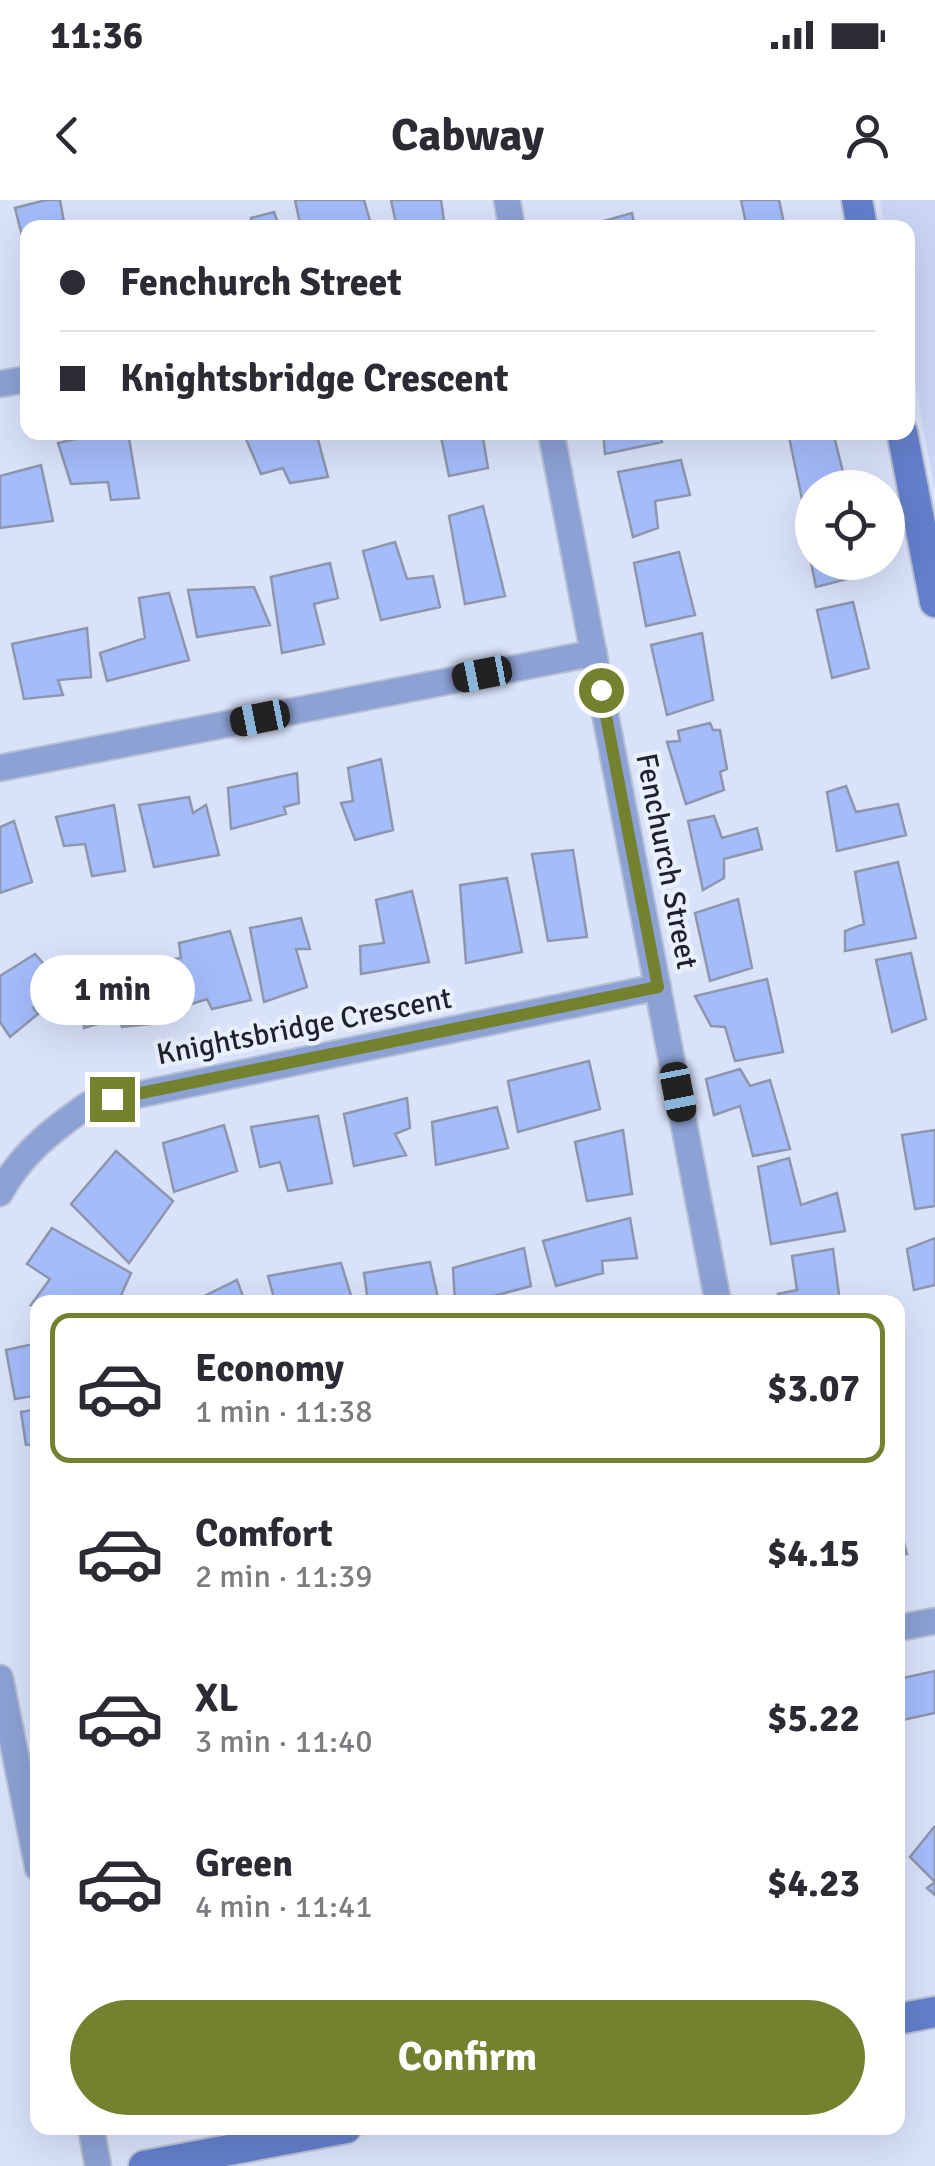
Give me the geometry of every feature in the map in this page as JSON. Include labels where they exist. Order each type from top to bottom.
[{"type":"main road","points":[[904,440],[935,602]]},
{"type":"main road","points":[[905,2018],[935,2012]]},
{"type":"main road","points":[[144,2166],[309,2135]]},
{"type":"street","name":"Fenchurch Street","points":[[553,440],[717,1295]]},
{"type":"street","points":[[0,768],[594,653]]},
{"type":"street","name":"Knightsbridge Crescent","points":[[0,1194],[12,1170],[45,1135],[88,1105],[658,987]]},
{"type":"street","points":[[905,1626],[935,1620]]},
{"type":"street","points":[[0,1678],[30,1797]]},
{"type":"street","points":[[91,2135],[98,2166]]},
{"type":"shaded area","points":[[880,200],[935,200],[935,490],[915,383],[915,220],[884,220]]},
{"type":"building","points":[[60,200],[64,220],[20,220],[20,228],[15,208]]},
{"type":"building","points":[[295,200],[364,200],[370,220],[299,220]]},
{"type":"building","points":[[391,200],[441,200],[444,220],[395,220]]},
{"type":"building","points":[[741,200],[779,200],[783,220],[745,220]]},
{"type":"building","points":[[274,212],[277,220],[251,220]]},
{"type":"building","points":[[632,213],[633,220],[607,220]]},
{"type":"building","points":[[129,440],[139,498],[111,500],[108,482],[71,484],[58,443]]},
{"type":"building","points":[[246,440],[318,440],[328,477],[290,483],[283,468],[261,474]]},
{"type":"building","points":[[442,440],[483,440],[488,468],[449,476]]},
{"type":"building","points":[[604,440],[662,440],[662,442],[605,454]]},
{"type":"building","points":[[790,440],[835,440],[842,470],[796,470]]},
{"type":"building","points":[[681,460],[690,495],[655,501],[658,528],[633,537],[618,472]]},
{"type":"building","points":[[41,465],[53,521],[0,528],[0,476]]},
{"type":"building","points":[[483,506],[505,596],[465,604],[449,516]]},
{"type":"building","points":[[395,542],[407,579],[433,576],[440,607],[381,620],[363,551]]},
{"type":"building","points":[[679,552],[695,615],[646,626],[634,563]]},
{"type":"building","points":[[330,563],[338,598],[314,604],[324,644],[282,653],[271,577]]},
{"type":"building","points":[[815,580],[843,580],[816,587]]},
{"type":"building","points":[[254,587],[270,625],[197,637],[188,590]]},
{"type":"building","points":[[169,593],[189,660],[107,681],[100,653],[145,638],[139,598]]},
{"type":"building","points":[[853,602],[869,668],[832,678],[817,610]]},
{"type":"building","points":[[87,628],[91,677],[58,680],[63,695],[24,699],[12,644]]},
{"type":"building","points":[[702,633],[713,700],[667,715],[651,645]]},
{"type":"building","points":[[710,723],[713,730],[720,730],[727,769],[720,772],[724,790],[686,804],[667,742],[680,741],[678,731]]},
{"type":"building","points":[[381,759],[393,830],[355,840],[341,803],[353,801],[348,768]]},
{"type":"building","points":[[297,773],[299,803],[284,807],[286,814],[231,829],[228,788]]},
{"type":"building","points":[[846,786],[856,812],[898,804],[906,835],[837,851],[827,792]]},
{"type":"building","points":[[189,797],[193,813],[206,805],[219,855],[154,867],[139,805]]},
{"type":"building","points":[[114,805],[125,871],[92,876],[85,844],[64,846],[56,817]]},
{"type":"building","points":[[714,816],[722,838],[757,828],[762,849],[724,859],[724,878],[703,890],[688,821]]},
{"type":"building","points":[[14,821],[32,882],[0,893],[0,827]]},
{"type":"building","points":[[573,850],[587,937],[548,941],[532,854]]},
{"type":"building","points":[[898,862],[916,938],[845,951],[845,931],[864,924],[855,872]]},
{"type":"building","points":[[507,878],[522,952],[466,963],[460,885]]},
{"type":"building","points":[[412,891],[429,962],[361,974],[360,946],[384,943],[376,900]]},
{"type":"building","points":[[738,899],[752,968],[710,981],[695,913]]},
{"type":"building","points":[[301,918],[310,949],[296,949],[307,987],[264,1002],[250,928]]},
{"type":"building","points":[[230,931],[251,1000],[212,1009],[207,999],[174,1010],[160,961],[181,958],[179,943]]},
{"type":"building","points":[[911,953],[926,1019],[892,1032],[876,960]]},
{"type":"building","points":[[35,954],[64,987],[33,1008],[38,1014],[10,1037],[0,1022],[0,976]]},
{"type":"building","points":[[142,975],[152,1024],[122,1027],[119,1018],[84,1028],[79,991]]},
{"type":"building","points":[[767,979],[783,1052],[735,1061],[725,1027],[711,1026],[695,996]]},
{"type":"building","points":[[589,1061],[600,1109],[518,1132],[508,1081]]},
{"type":"building","points":[[740,1069],[750,1086],[770,1080],[790,1149],[753,1156],[740,1106],[714,1115],[706,1079]]},
{"type":"building","points":[[407,1098],[410,1128],[395,1134],[406,1155],[354,1166],[344,1114]]},
{"type":"building","points":[[497,1107],[508,1148],[436,1165],[432,1122]]},
{"type":"building","points":[[318,1116],[332,1183],[288,1191],[280,1162],[260,1167],[251,1127]]},
{"type":"building","points":[[224,1125],[237,1171],[174,1192],[163,1143]]},
{"type":"building","points":[[623,1130],[632,1194],[587,1201],[575,1142]]},
{"type":"building","points":[[935,1130],[935,1206],[915,1209],[902,1135]]},
{"type":"building","points":[[116,1151],[173,1201],[129,1263],[71,1204]]},
{"type":"building","points":[[789,1158],[801,1205],[837,1193],[845,1231],[771,1244],[758,1167]]},
{"type":"building","points":[[630,1218],[637,1258],[602,1261],[603,1273],[556,1286],[543,1241]]},
{"type":"building","points":[[52,1228],[131,1273],[121,1295],[38,1295],[50,1279],[27,1264]]},
{"type":"building","points":[[935,1238],[935,1285],[914,1290],[907,1249]]},
{"type":"building","points":[[524,1248],[531,1286],[497,1295],[455,1295],[453,1268]]},
{"type":"building","points":[[833,1249],[839,1295],[778,1295],[797,1290],[792,1256]]},
{"type":"building","points":[[430,1262],[437,1295],[367,1295],[364,1273]]},
{"type":"building","points":[[341,1263],[351,1295],[273,1295],[268,1276]]},
{"type":"building","points":[[237,1280],[242,1295],[206,1295]]},
{"type":"building","points":[[30,1345],[30,1396],[15,1399],[6,1350]]},
{"type":"building","points":[[30,1410],[30,1445],[26,1445],[21,1412]]},
{"type":"building","points":[[935,1671],[935,1713],[905,1719],[905,1677]]},
{"type":"building","points":[[935,1828],[935,1882],[910,1857]]},
{"type":"route","points":[[112,1099],[658,987],[601,690]]}]
